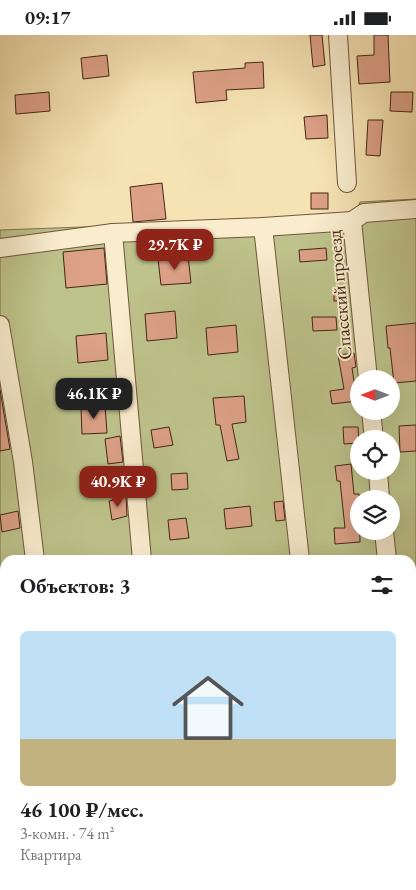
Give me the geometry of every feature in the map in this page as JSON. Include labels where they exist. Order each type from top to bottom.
[{"type":"street","points":[[338,35],[347,183]]},
{"type":"street","points":[[0,248],[114,233],[263,227],[416,209]]},
{"type":"street","name":"Спасский проезд","points":[[358,217],[367,370]]},
{"type":"street","points":[[263,227],[299,555]]},
{"type":"street","points":[[114,233],[142,555]]},
{"type":"street","points":[[0,325],[23,462],[34,555]]},
{"type":"street","points":[[385,540],[386,555]]},
{"type":"green space","points":[[416,199],[416,555],[0,555],[0,230],[354,217],[360,202]]},
{"type":"building","points":[[310,35],[322,35],[325,65],[313,67]]},
{"type":"building","points":[[374,35],[388,35],[390,82],[359,84],[357,56],[374,55]]},
{"type":"building","points":[[107,55],[109,76],[83,79],[81,58]]},
{"type":"building","points":[[263,62],[264,88],[226,90],[227,100],[196,103],[193,72],[245,68],[245,63]]},
{"type":"building","points":[[49,92],[50,111],[16,114],[15,95]]},
{"type":"building","points":[[391,92],[413,92],[412,112],[390,111]]},
{"type":"building","points":[[327,115],[328,138],[306,139],[304,117]]},
{"type":"building","points":[[368,120],[383,120],[380,156],[366,155]]},
{"type":"building","points":[[162,183],[166,219],[133,222],[130,187]]},
{"type":"building","points":[[311,193],[328,193],[328,209],[311,209]]},
{"type":"building","points":[[104,248],[107,284],[66,288],[63,252]]},
{"type":"building","points":[[326,248],[327,260],[300,262],[299,250]]},
{"type":"building","points":[[188,256],[191,283],[161,285],[158,259]]},
{"type":"building","points":[[334,288],[346,288],[346,301],[334,301]]},
{"type":"building","points":[[175,311],[177,338],[147,341],[145,314]]},
{"type":"building","points":[[312,317],[336,317],[337,330],[313,331]]},
{"type":"building","points":[[416,323],[416,381],[400,382],[400,370],[393,370],[386,326]]},
{"type":"building","points":[[236,325],[238,352],[208,355],[206,328]]},
{"type":"building","points":[[106,333],[108,360],[78,363],[76,336]]},
{"type":"building","points":[[354,353],[356,367],[350,370],[350,402],[332,404],[330,391],[344,389],[338,355]]},
{"type":"building","points":[[0,390],[10,449],[0,451]]},
{"type":"building","points":[[244,396],[246,422],[232,424],[239,459],[227,461],[220,425],[216,425],[213,398]]},
{"type":"building","points":[[105,406],[107,433],[82,434],[81,408]]},
{"type":"building","points":[[416,425],[416,451],[400,452],[399,426]]},
{"type":"building","points":[[169,427],[173,445],[154,448],[151,430]]},
{"type":"building","points":[[343,427],[358,427],[358,430],[350,430],[350,444],[344,444]]},
{"type":"building","points":[[120,436],[123,462],[108,464],[105,439]]},
{"type":"building","points":[[350,464],[350,480],[353,480],[354,490],[350,490],[350,540],[360,540],[360,542],[335,544],[334,528],[345,528],[340,481],[337,481],[335,466]]},
{"type":"building","points":[[187,473],[188,489],[172,490],[171,474]]},
{"type":"building","points":[[126,497],[127,516],[112,520],[109,501]]},
{"type":"building","points":[[283,501],[285,520],[276,521],[274,502]]},
{"type":"building","points":[[250,506],[252,526],[226,529],[224,509]]},
{"type":"building","points":[[18,511],[20,528],[2,532],[0,515]]},
{"type":"building","points":[[186,518],[189,538],[170,540],[168,520]]}]
